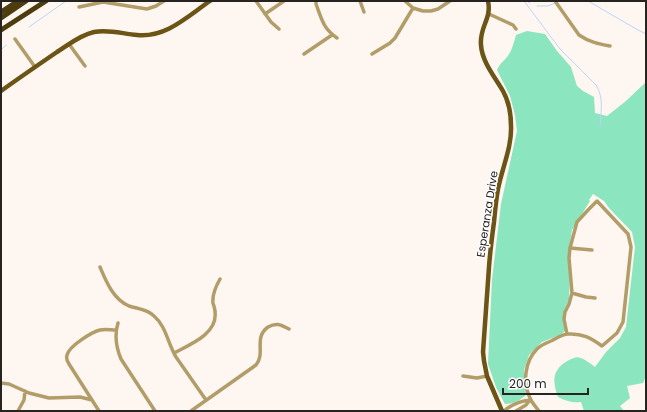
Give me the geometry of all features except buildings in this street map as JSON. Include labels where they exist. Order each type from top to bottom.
[{"type":"highway","points":[[1,12],[18,1]]},
{"type":"highway","points":[[1,18],[26,1]]},
{"type":"highway","points":[[1,26],[40,1]]},
{"type":"highway","points":[[1,30],[46,1]]},
{"type":"main road","points":[[1,91],[81,37],[95,31],[111,31],[137,35],[157,34],[173,27],[209,1]]},
{"type":"main road","name":"Esperanza Drive","points":[[488,1],[489,10],[480,38],[482,53],[504,92],[508,103],[511,128],[510,139],[498,189],[489,266],[483,352],[487,376],[503,411]]},
{"type":"street","points":[[78,7],[103,2],[126,3],[147,9],[164,1]]},
{"type":"street","points":[[256,1],[271,22],[279,29]]},
{"type":"street","points":[[265,14],[284,1]]},
{"type":"street","points":[[316,1],[324,26],[337,38]]},
{"type":"street","points":[[360,1],[364,12]]},
{"type":"street","points":[[405,1],[413,8],[423,11],[438,9],[450,1]]},
{"type":"street","points":[[556,1],[579,35],[585,39],[610,46]]},
{"type":"street","points":[[372,54],[395,38],[413,8]]},
{"type":"street","points":[[488,14],[513,26],[516,29]]},
{"type":"street","points":[[304,54],[332,35]]},
{"type":"street","points":[[15,39],[35,67]]},
{"type":"street","points":[[69,44],[85,66]]},
{"type":"street","points":[[539,411],[530,400],[526,386],[528,362],[538,348],[567,334],[591,338],[602,346],[617,333],[623,322],[631,247],[628,234],[597,201],[577,222],[570,248],[572,293],[564,319],[567,334]]},
{"type":"street","points":[[570,248],[592,250]]},
{"type":"street","points":[[100,267],[108,285],[121,301],[128,305],[147,311],[154,315],[159,321],[174,353],[206,400]]},
{"type":"street","points":[[174,353],[200,339],[212,327],[215,316],[213,298],[216,286],[220,279]]},
{"type":"street","points":[[572,293],[595,298]]},
{"type":"street","points":[[118,323],[116,330],[117,349],[156,411]]},
{"type":"street","points":[[191,411],[256,365],[260,359],[260,338],[265,330],[274,324],[281,325],[289,329]]},
{"type":"street","points":[[100,411],[68,364],[67,355],[72,347],[93,333],[100,330],[116,330]]},
{"type":"street","points":[[463,376],[477,378],[487,376]]},
{"type":"street","points":[[1,383],[9,384],[25,391],[49,398],[80,397],[92,400]]},
{"type":"street","points":[[18,411],[24,400],[25,391]]},
{"type":"street","points":[[503,411],[508,407],[530,400]]},
{"type":"street","points":[[516,411],[526,405],[530,400]]},
{"type":"street","points":[[518,403],[522,405],[522,408]]},
{"type":"green space","points":[[527,31],[545,34],[571,67],[577,86],[594,97],[595,113],[607,116],[646,82],[646,376],[643,383],[627,386],[630,398],[620,406],[624,411],[584,411],[581,402],[564,400],[558,397],[554,381],[556,371],[559,367],[572,359],[578,357],[581,358],[595,367],[606,352],[620,338],[626,327],[635,247],[632,232],[604,201],[593,194],[572,230],[569,250],[569,299],[564,311],[565,331],[562,334],[542,342],[529,355],[524,370],[526,395],[522,399],[505,404],[496,387],[488,364],[492,280],[501,204],[517,131],[510,96],[497,70],[510,52],[516,35]]},
{"type":"waterway","points":[[29,27],[66,1]]},
{"type":"waterway","points":[[524,1],[560,49],[596,85],[599,90],[601,100],[600,126]]},
{"type":"waterway","points":[[537,6],[548,6],[560,1]]},
{"type":"waterway","points":[[588,1],[646,34]]},
{"type":"waterway","points":[[1,50],[6,45]]}]
